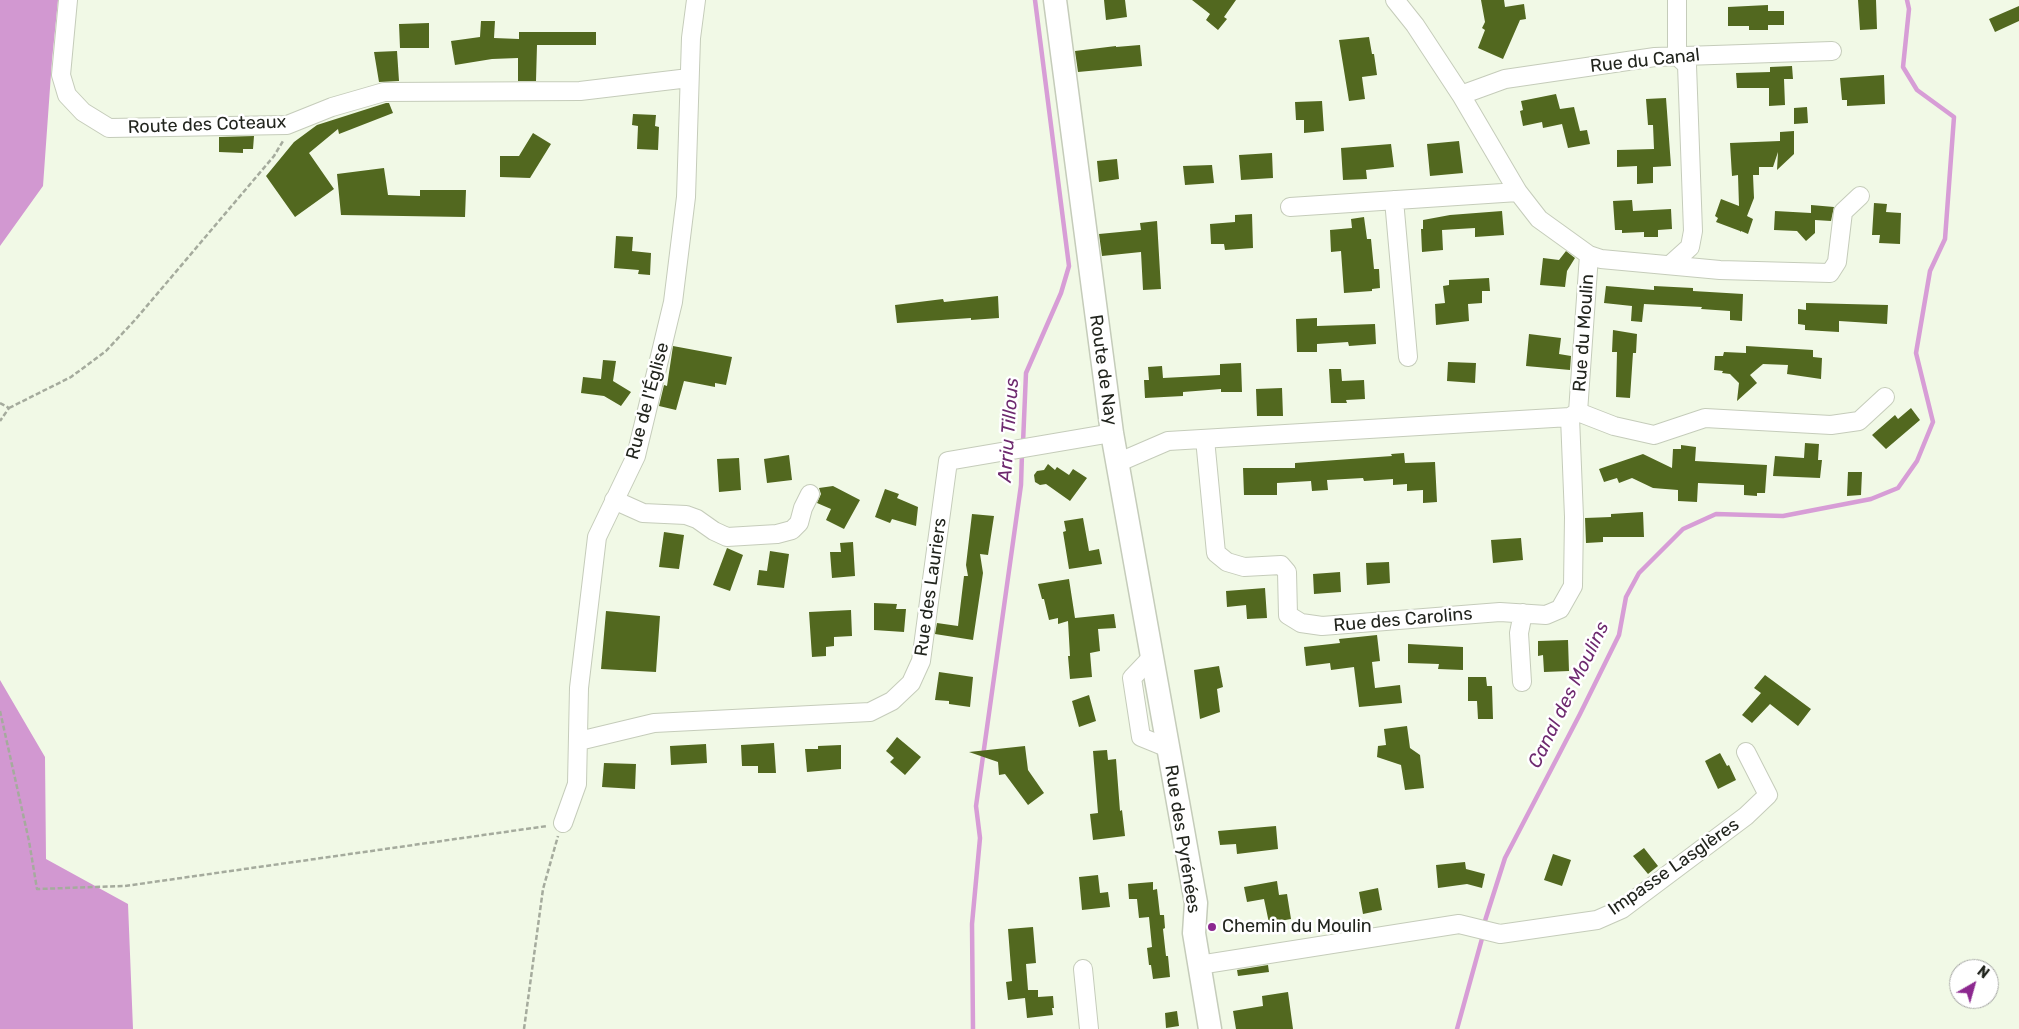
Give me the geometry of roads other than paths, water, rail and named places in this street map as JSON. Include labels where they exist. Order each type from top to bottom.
[{"type":"main road","name":"Route de Nay","points":[[1055,0],[1112,433],[1167,743]]},
{"type":"main road","name":"Rue des Pyrénées","points":[[1167,743],[1196,903],[1194,933],[1210,1029]]},
{"type":"street","name":"Route des Coteaux","points":[[68,0],[61,75],[66,95],[83,112],[109,128],[287,126],[332,107],[384,92],[580,91],[690,78]]},
{"type":"street","name":"Rue de l'Église","points":[[563,822],[577,784],[579,688],[597,538],[636,456],[673,302],[686,198],[691,38],[696,0]]},
{"type":"street","name":"Rue du Moulin","points":[[1395,0],[1415,25],[1461,95],[1518,192],[1539,219],[1589,255],[1574,415],[1654,435],[1705,418],[1831,425],[1859,421],[1885,397]]},
{"type":"street","points":[[1670,265],[1690,247],[1693,231],[1687,65],[1677,56],[1677,0]]},
{"type":"street","name":"Rue du Canal","points":[[1461,95],[1505,79],[1655,57],[1832,50]]},
{"type":"street","points":[[1290,208],[1518,192]]},
{"type":"street","points":[[1589,255],[1601,259],[1714,269],[1830,273],[1837,262],[1843,212],[1860,196]]},
{"type":"street","points":[[1394,200],[1408,357]]},
{"type":"street","points":[[1691,240],[1714,269]]},
{"type":"street","points":[[1117,463],[1168,442],[1574,415]]},
{"type":"street","name":"Rue des Carolins","points":[[1204,439],[1216,553],[1227,562],[1244,567],[1281,565],[1287,572],[1288,615],[1300,623],[1322,626],[1500,612],[1546,615],[1560,608],[1573,586],[1574,415]]},
{"type":"street","name":"Rue des Lauriers","points":[[579,742],[654,723],[870,712],[892,701],[911,683],[921,661],[948,461],[1112,433]]},
{"type":"street","points":[[614,500],[643,513],[686,515],[697,518],[714,531],[727,537],[778,534],[792,530],[799,523],[803,508],[810,494]]},
{"type":"street","points":[[1522,613],[1519,633],[1522,682]]},
{"type":"street","name":"Impasse Lasglères","points":[[1199,965],[1459,924],[1500,934],[1596,920],[1622,908],[1746,816],[1768,795],[1746,752]]},
{"type":"street","points":[[1083,969],[1089,1029]]},
{"type":"waterway","name":"Arriu Tillous","points":[[1023,443],[1026,373],[1061,293],[1069,266],[1035,0]]},
{"type":"waterway","name":"Canal des Moulins","points":[[1483,927],[1505,858],[1619,635],[1626,597],[1639,573],[1683,529],[1716,514],[1783,516],[1871,499],[1898,488],[1917,461],[1933,422],[1916,353],[1930,271],[1945,239],[1954,117],[1917,90],[1903,67],[1909,9],[1907,0]]},
{"type":"waterway","name":"Arriu Tillous","points":[[973,1029],[972,924],[980,838],[976,806],[1021,485],[1022,453]]},
{"type":"waterway","name":"Canal des Moulins","points":[[1457,1029],[1483,935]]},
{"type":"place","name":"Chemin du Moulin","points":[[1212,927]]}]
